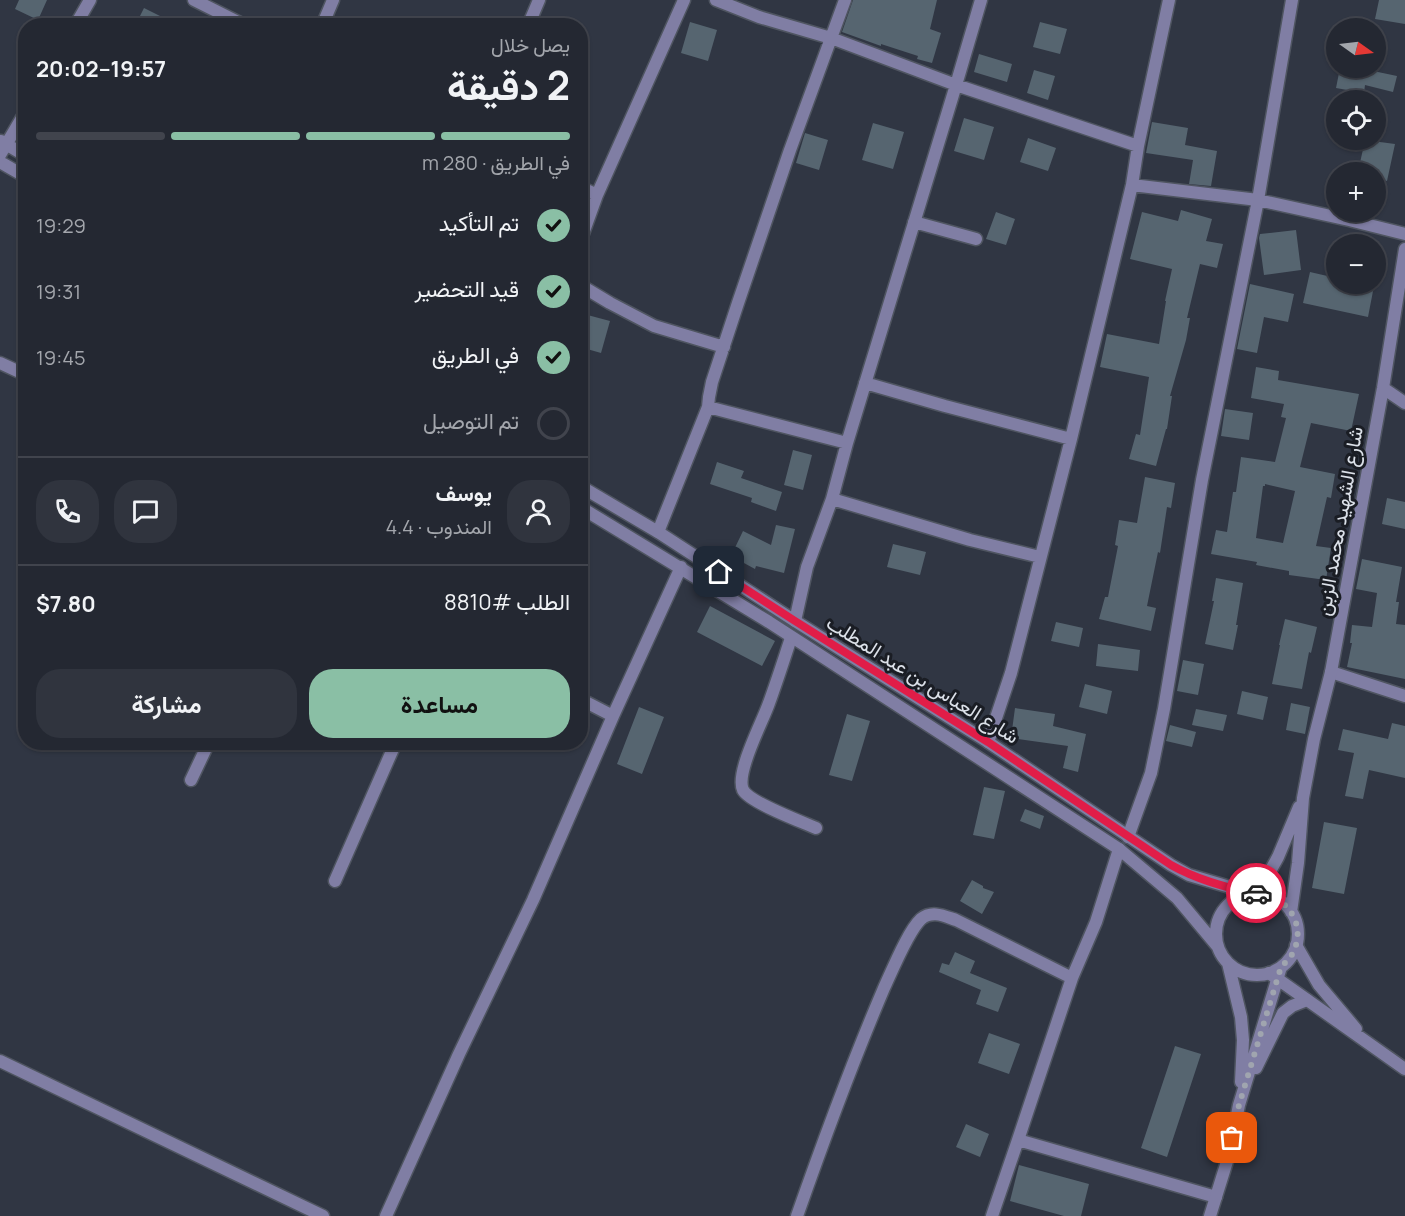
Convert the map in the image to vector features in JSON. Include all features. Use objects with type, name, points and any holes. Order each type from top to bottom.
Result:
[{"type":"street","points":[[80,18],[90,0]]},
{"type":"street","points":[[194,0],[230,18]]},
{"type":"street","points":[[325,18],[333,0]]},
{"type":"street","points":[[531,18],[539,0]]},
{"type":"street","points":[[588,220],[684,0]]},
{"type":"street","points":[[716,0],[831,38],[956,85],[1138,146]]},
{"type":"street","points":[[658,532],[708,407],[712,382],[790,150],[845,0]]},
{"type":"street","points":[[795,621],[807,567],[832,499],[846,443],[981,0]]},
{"type":"street","points":[[988,742],[1011,673],[1071,439],[1132,185],[1169,0]]},
{"type":"street","points":[[1128,837],[1151,773],[1162,720],[1202,480],[1258,200],[1292,0]]},
{"type":"street","points":[[18,123],[2,146],[18,153]]},
{"type":"street","points":[[0,162],[18,172]]},
{"type":"street","points":[[1132,185],[1258,200],[1405,234]]},
{"type":"street","points":[[588,191],[597,195]]},
{"type":"street","points":[[914,222],[976,240]]},
{"type":"street","name":"شارع الشهيد محمد الزبن","points":[[1291,912],[1298,863],[1303,798],[1314,739],[1331,672],[1383,388],[1405,249]]},
{"type":"street","points":[[588,290],[654,326],[724,347]]},
{"type":"street","points":[[0,363],[18,371]]},
{"type":"street","points":[[865,383],[1071,439]]},
{"type":"street","points":[[1383,388],[1405,403]]},
{"type":"street","points":[[708,407],[846,443]]},
{"type":"street","name":"شارع العباس بن عبد المطلب","points":[[588,491],[658,532],[988,742],[1171,865],[1189,875],[1254,893]]},
{"type":"street","points":[[832,499],[970,540],[1040,557]]},
{"type":"street","name":"شارع العباس بن عبد المطلب","points":[[588,512],[769,622],[1119,849],[1177,898],[1218,947]]},
{"type":"street","points":[[386,1216],[459,1054],[533,900],[612,716],[681,567]]},
{"type":"street","points":[[791,638],[769,704],[746,759],[742,789],[762,803],[816,828]]},
{"type":"street","points":[[1331,672],[1405,696]]},
{"type":"street","points":[[588,703],[612,716]]},
{"type":"street","points":[[191,780],[205,750]]},
{"type":"street","points":[[336,882],[393,750]]},
{"type":"street","name":"شارع الشهيد محمد الزبن","points":[[1254,893],[1278,856],[1303,798]]},
{"type":"street","points":[[992,1216],[1072,978],[1096,922],[1119,849]]},
{"type":"street","points":[[1210,1216],[1229,1155],[1239,1105],[1276,973],[1290,957],[1296,945],[1297,928],[1291,912],[1282,902],[1271,895],[1254,893],[1233,900],[1221,913],[1216,930],[1218,947],[1228,963],[1239,971],[1252,975],[1276,973],[1307,1000],[1405,1069]]},
{"type":"street","points":[[797,1216],[863,1038],[894,965],[914,927],[921,919],[934,914],[956,920],[1072,978]]},
{"type":"street","points":[[1296,945],[1319,985],[1369,1043]]},
{"type":"street","points":[[1228,963],[1241,1017],[1243,1040],[1239,1105]]},
{"type":"street","points":[[1239,1105],[1283,1013],[1292,1006],[1307,1000]]},
{"type":"street","points":[[0,1061],[323,1216]]},
{"type":"street","points":[[1018,1140],[1216,1197]]},
{"type":"building","points":[[19,0],[47,0],[39,18],[15,9]]},
{"type":"building","points":[[853,0],[937,0],[930,29],[941,33],[932,63],[917,59],[918,56],[842,32]]},
{"type":"building","points":[[1379,0],[1405,0],[1405,24],[1386,21],[1386,18],[1375,18]]},
{"type":"building","points":[[144,8],[164,18],[139,18]]},
{"type":"building","points":[[690,22],[717,30],[708,61],[681,53]]},
{"type":"building","points":[[1040,22],[1067,29],[1060,54],[1033,47]]},
{"type":"building","points":[[979,54],[1012,64],[1007,82],[974,72]]},
{"type":"building","points":[[1034,70],[1055,76],[1048,100],[1027,93]]},
{"type":"building","points":[[1386,74],[1397,76],[1393,92],[1365,85],[1364,90],[1336,88],[1338,78],[1386,78]]},
{"type":"building","points":[[964,118],[994,127],[984,160],[954,151]]},
{"type":"building","points":[[1152,122],[1188,128],[1185,145],[1217,151],[1211,186],[1189,184],[1193,160],[1146,153]]},
{"type":"building","points":[[873,123],[904,132],[893,169],[862,160]]},
{"type":"building","points":[[805,133],[828,140],[819,170],[796,163]]},
{"type":"building","points":[[1028,138],[1056,148],[1048,171],[1020,162]]},
{"type":"building","points":[[1386,143],[1395,144],[1387,181],[1386,162],[1360,162],[1363,150],[1386,150]]},
{"type":"building","points":[[1181,210],[1212,219],[1206,241],[1223,244],[1217,268],[1200,264],[1187,318],[1190,318],[1186,340],[1170,396],[1172,396],[1167,429],[1156,466],[1129,459],[1136,434],[1140,435],[1149,377],[1100,367],[1107,334],[1159,344],[1172,269],[1130,259],[1142,212],[1178,221]]},
{"type":"building","points":[[996,212],[1015,219],[1006,245],[986,239]]},
{"type":"building","points":[[1296,230],[1301,270],[1264,275],[1260,234]]},
{"type":"building","points":[[1310,272],[1326,276],[1326,294],[1372,294],[1368,317],[1303,303]]},
{"type":"building","points":[[1250,284],[1294,294],[1288,322],[1264,317],[1257,353],[1237,349]]},
{"type":"building","points":[[588,315],[610,321],[601,353],[588,349]]},
{"type":"building","points":[[1256,367],[1279,371],[1278,380],[1359,394],[1351,431],[1311,423],[1300,467],[1335,474],[1331,498],[1327,497],[1316,546],[1331,548],[1326,580],[1289,575],[1289,571],[1256,565],[1257,562],[1211,554],[1216,530],[1227,532],[1241,457],[1275,462],[1286,418],[1281,417],[1284,404],[1251,398]],"holes":[[[1265,484],[1295,491],[1283,543],[1256,538],[1263,486]]]},
{"type":"building","points":[[1225,409],[1253,413],[1249,440],[1221,436]]},
{"type":"building","points":[[793,450],[812,455],[803,490],[784,485]]},
{"type":"building","points":[[717,462],[744,471],[741,478],[782,492],[776,511],[751,502],[752,498],[710,484]]},
{"type":"building","points":[[1145,477],[1175,483],[1171,508],[1167,507],[1160,553],[1158,552],[1147,606],[1156,608],[1151,631],[1099,619],[1105,597],[1108,597],[1118,546],[1115,545],[1119,520],[1137,523]]},
{"type":"building","points":[[1387,498],[1405,502],[1405,529],[1382,524]]},
{"type":"building","points":[[776,525],[795,529],[784,573],[756,566],[755,569],[731,556],[743,531],[771,545]]},
{"type":"building","points":[[893,544],[926,552],[920,575],[887,567]]},
{"type":"building","points":[[1362,559],[1402,567],[1396,602],[1399,602],[1396,624],[1405,625],[1405,679],[1347,667],[1352,643],[1350,643],[1352,625],[1372,627],[1377,593],[1356,589]]},
{"type":"building","points":[[1216,578],[1243,583],[1233,650],[1205,644],[1214,601],[1212,601]]},
{"type":"building","points":[[710,606],[775,641],[762,666],[697,632]]},
{"type":"building","points":[[1285,619],[1317,627],[1311,653],[1309,652],[1302,689],[1272,684]]},
{"type":"building","points":[[1056,622],[1083,628],[1079,647],[1051,641]]},
{"type":"building","points":[[1098,644],[1140,650],[1138,671],[1096,666]]},
{"type":"building","points":[[1183,660],[1204,664],[1198,695],[1177,691]]},
{"type":"building","points":[[1085,684],[1112,691],[1107,714],[1079,707]]},
{"type":"building","points":[[1242,691],[1268,697],[1263,720],[1237,714]]},
{"type":"building","points":[[1291,703],[1310,707],[1305,734],[1286,730]]},
{"type":"building","points":[[639,707],[664,717],[642,774],[617,764]]},
{"type":"building","points":[[1015,708],[1055,714],[1053,726],[1086,734],[1078,772],[1063,768],[1068,746],[1011,738]]},
{"type":"building","points":[[1196,709],[1227,715],[1223,731],[1192,725]]},
{"type":"building","points":[[847,714],[870,721],[852,781],[829,775]]},
{"type":"building","points":[[1392,723],[1405,726],[1405,778],[1369,770],[1363,799],[1345,796],[1354,753],[1338,750],[1343,729],[1388,739]]},
{"type":"building","points":[[1170,725],[1196,732],[1192,747],[1166,741]]},
{"type":"building","points":[[984,787],[1005,791],[994,839],[973,835]]},
{"type":"building","points":[[1025,809],[1044,816],[1040,829],[1020,821]]},
{"type":"building","points":[[1324,822],[1357,828],[1344,894],[1312,888]]},
{"type":"building","points":[[972,880],[994,892],[982,914],[960,901]]},
{"type":"building","points":[[955,952],[975,961],[970,973],[1007,988],[998,1012],[976,1004],[981,990],[939,972],[942,963],[949,965]]},
{"type":"building","points":[[989,1033],[1020,1044],[1009,1074],[978,1063]]},
{"type":"building","points":[[1175,1046],[1201,1054],[1167,1157],[1141,1148]]},
{"type":"building","points":[[966,1124],[989,1134],[980,1157],[956,1147]]},
{"type":"building","points":[[1019,1165],[1089,1184],[1081,1216],[1064,1216],[1010,1201]]},
{"type":"way so far","points":[[1232,1138],[1239,1105],[1281,967],[1290,957],[1296,945],[1297,928],[1291,912],[1271,895],[1256,893]]},
{"type":"route","points":[[719,572],[988,742],[1171,865],[1189,875],[1256,893]]}]
